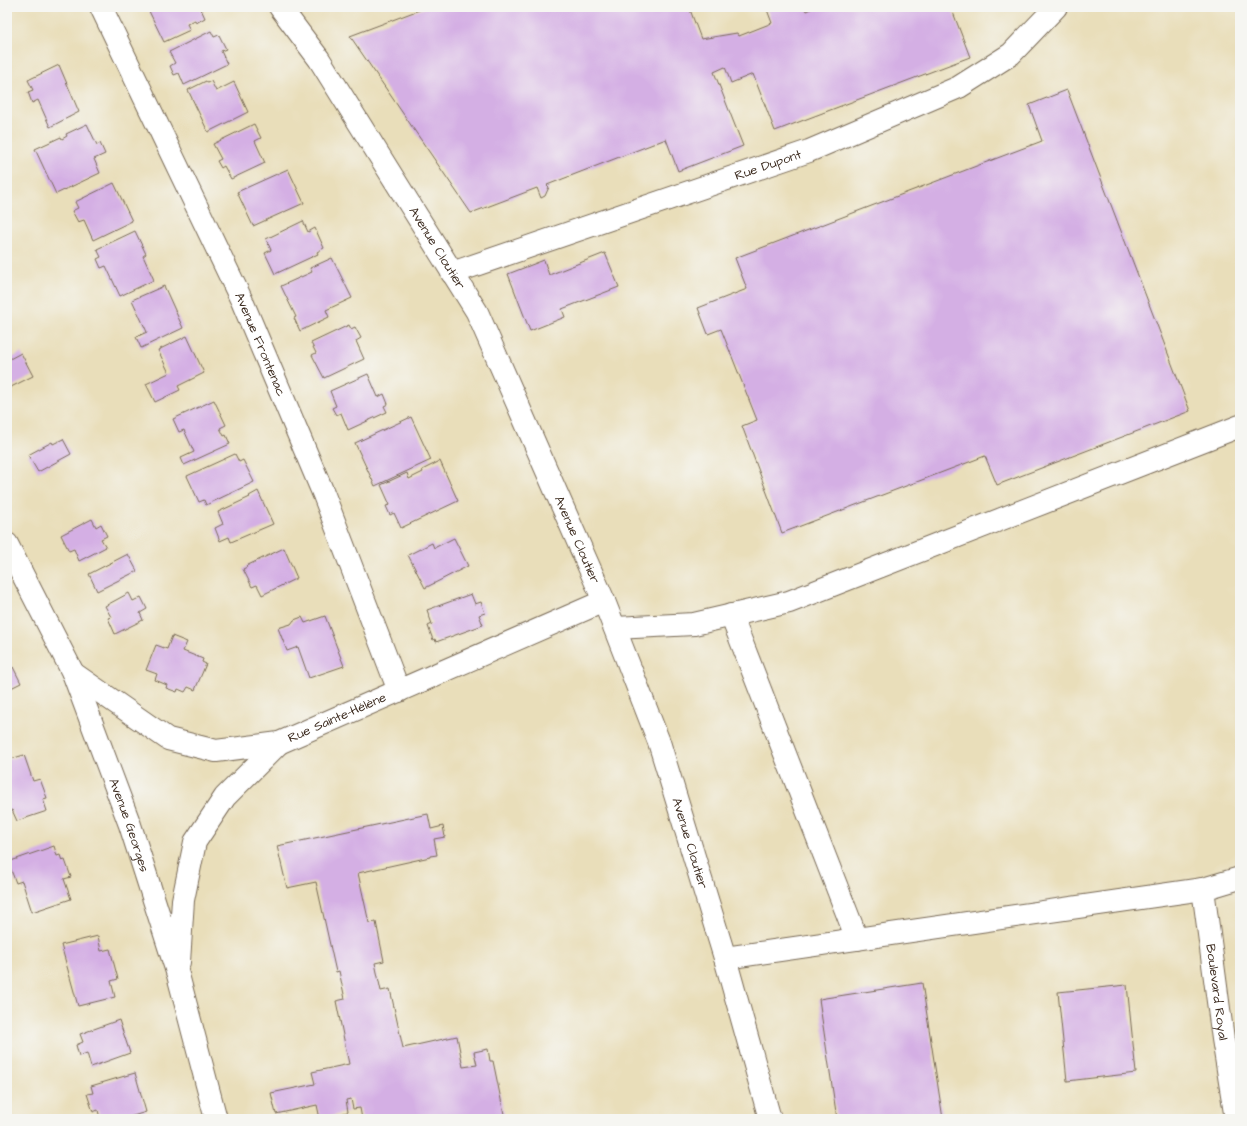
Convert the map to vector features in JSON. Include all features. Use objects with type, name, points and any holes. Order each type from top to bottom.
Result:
[{"type":"street","name":"Avenue Frontenac","points":[[101,7],[242,301],[324,495],[399,690]]},
{"type":"street","name":"Avenue Cloutier","points":[[280,7],[319,60],[477,312],[604,601],[659,742],[725,958],[770,1119]]},
{"type":"street","name":"Rue Dupont","points":[[452,273],[810,151],[959,87],[1012,54],[1056,7]]},
{"type":"street","points":[[615,628],[694,624],[789,602],[1240,426]]},
{"type":"street","name":"Avenue Georges","points":[[7,544],[73,673],[130,825],[178,975],[216,1119]]},
{"type":"street","name":"Rue Sainte-Hélène","points":[[73,673],[168,739],[216,751],[280,743],[604,601]]},
{"type":"street","points":[[731,615],[857,939]]},
{"type":"street","points":[[178,975],[183,900],[196,842],[225,798],[280,743]]},
{"type":"street","points":[[725,958],[1203,889],[1240,878]]},
{"type":"street","name":"Boulevard Royal","points":[[1203,889],[1231,1038],[1236,1119]]},
{"type":"building","points":[[147,7],[200,7],[205,18],[196,23],[195,20],[187,24],[190,30],[164,42]]},
{"type":"building","points":[[427,7],[689,7],[701,39],[737,33],[739,36],[772,23],[766,7],[804,7],[806,11],[815,7],[951,7],[970,57],[775,131],[753,74],[731,83],[725,67],[714,72],[743,146],[678,171],[666,139],[547,185],[549,187],[545,196],[541,198],[537,188],[471,213],[350,36]]},
{"type":"building","points":[[211,31],[214,37],[219,35],[226,49],[221,51],[227,64],[184,85],[179,73],[174,75],[170,66],[175,63],[169,52]]},
{"type":"building","points":[[59,65],[79,112],[50,127],[38,100],[32,103],[28,92],[33,90],[28,80]]},
{"type":"building","points":[[206,81],[207,83],[211,81],[216,91],[234,82],[248,112],[208,132],[188,90]]},
{"type":"building","points":[[1067,90],[1190,411],[997,485],[985,456],[782,533],[742,426],[757,420],[721,329],[708,334],[698,308],[747,289],[735,258],[1042,141],[1029,105]]},
{"type":"building","points":[[87,124],[97,145],[100,143],[105,154],[94,159],[100,173],[56,194],[35,149],[61,137],[62,139],[67,136],[66,134]]},
{"type":"building","points":[[254,124],[261,138],[255,141],[265,163],[231,179],[224,166],[221,168],[217,161],[221,159],[213,144]]},
{"type":"building","points":[[288,169],[304,203],[253,226],[237,192]]},
{"type":"building","points":[[114,183],[132,221],[93,240],[84,220],[78,222],[72,211],[78,208],[75,202]]},
{"type":"building","points":[[303,221],[308,232],[315,228],[324,248],[317,252],[318,254],[275,274],[265,253],[271,250],[266,239]]},
{"type":"building","points":[[135,231],[146,254],[143,256],[154,280],[120,296],[106,266],[101,268],[97,259],[101,257],[97,249]]},
{"type":"building","points":[[605,253],[619,287],[562,309],[565,317],[530,331],[508,274],[544,260],[549,275]]},
{"type":"building","points":[[332,258],[352,298],[326,310],[329,317],[300,331],[294,318],[296,317],[281,286],[312,272],[310,268]]},
{"type":"building","points":[[164,286],[183,328],[141,348],[136,337],[147,332],[132,300]]},
{"type":"building","points":[[349,325],[351,329],[355,327],[361,338],[356,341],[364,359],[324,378],[312,355],[316,353],[311,343]]},
{"type":"building","points":[[187,336],[204,373],[178,386],[180,390],[155,402],[146,384],[169,373],[158,350]]},
{"type":"building","points":[[21,353],[33,376],[7,389],[7,357],[8,360]]},
{"type":"building","points":[[368,374],[378,397],[384,394],[388,404],[384,406],[387,412],[348,430],[341,413],[336,415],[332,408],[336,406],[330,391]]},
{"type":"building","points":[[214,400],[226,425],[220,428],[224,436],[226,435],[230,444],[184,465],[181,458],[194,452],[184,430],[179,432],[173,419]]},
{"type":"building","points":[[411,417],[431,460],[375,486],[355,443]]},
{"type":"building","points":[[63,439],[71,454],[38,472],[28,455],[52,442],[53,444]]},
{"type":"building","points":[[235,454],[239,462],[243,460],[254,482],[206,505],[204,500],[199,502],[187,476]]},
{"type":"building","points":[[440,461],[458,501],[401,528],[394,513],[390,515],[386,506],[390,505],[381,485],[407,473],[409,479],[423,472],[422,470]]},
{"type":"building","points":[[258,491],[273,524],[231,542],[229,537],[220,541],[215,528],[223,524],[218,512],[250,497],[249,496]]},
{"type":"building","points":[[92,519],[96,527],[101,524],[107,536],[101,539],[106,547],[79,561],[74,549],[69,551],[61,535]]},
{"type":"building","points":[[454,538],[468,566],[425,588],[408,555],[432,543],[434,548]]},
{"type":"building","points":[[284,548],[297,578],[262,595],[257,585],[252,587],[243,569],[247,567],[246,566]]},
{"type":"building","points":[[128,554],[137,571],[97,591],[89,574]]},
{"type":"building","points":[[129,593],[133,601],[141,597],[147,609],[140,613],[143,620],[115,634],[108,618],[111,617],[105,606]]},
{"type":"building","points":[[471,594],[475,604],[481,602],[485,613],[479,615],[483,625],[436,642],[435,639],[433,640],[428,626],[432,624],[427,610]]},
{"type":"building","points":[[325,616],[344,666],[309,678],[298,647],[287,651],[278,628],[291,624],[294,620],[302,617],[305,623]]},
{"type":"building","points":[[172,636],[187,642],[183,651],[203,659],[202,662],[206,664],[195,690],[188,687],[185,692],[178,689],[177,692],[166,688],[167,685],[155,680],[157,674],[146,670],[156,645],[167,649]]},
{"type":"building","points":[[13,667],[21,683],[7,690],[7,670]]},
{"type":"building","points":[[24,755],[33,781],[40,779],[47,798],[43,799],[47,811],[17,821],[12,810],[7,812],[7,760]]},
{"type":"building","points":[[428,814],[431,829],[443,826],[445,837],[434,839],[437,855],[358,873],[369,923],[376,922],[384,961],[375,963],[381,991],[390,989],[403,1048],[457,1036],[463,1067],[477,1065],[474,1052],[488,1049],[490,1061],[493,1061],[505,1119],[362,1119],[360,1108],[353,1109],[351,1099],[346,1100],[348,1112],[320,1119],[317,1105],[276,1114],[271,1093],[315,1084],[312,1072],[349,1064],[336,1001],[345,999],[339,971],[336,972],[316,882],[287,888],[277,846]]},
{"type":"building","points":[[54,846],[57,856],[60,855],[62,861],[65,860],[71,877],[64,879],[71,899],[32,912],[22,881],[16,883],[8,862]]},
{"type":"building","points":[[98,936],[101,951],[110,949],[118,979],[111,981],[115,997],[78,1006],[61,945]]},
{"type":"building","points":[[922,983],[943,1119],[837,1119],[819,999]]},
{"type":"building","points":[[1127,985],[1136,1073],[1067,1081],[1058,992]]},
{"type":"building","points":[[119,1020],[130,1053],[91,1067],[87,1053],[79,1056],[76,1045],[83,1042],[80,1034]]},
{"type":"building","points":[[135,1073],[146,1112],[123,1119],[100,1119],[98,1110],[93,1112],[87,1094],[93,1093],[91,1086]]}]
